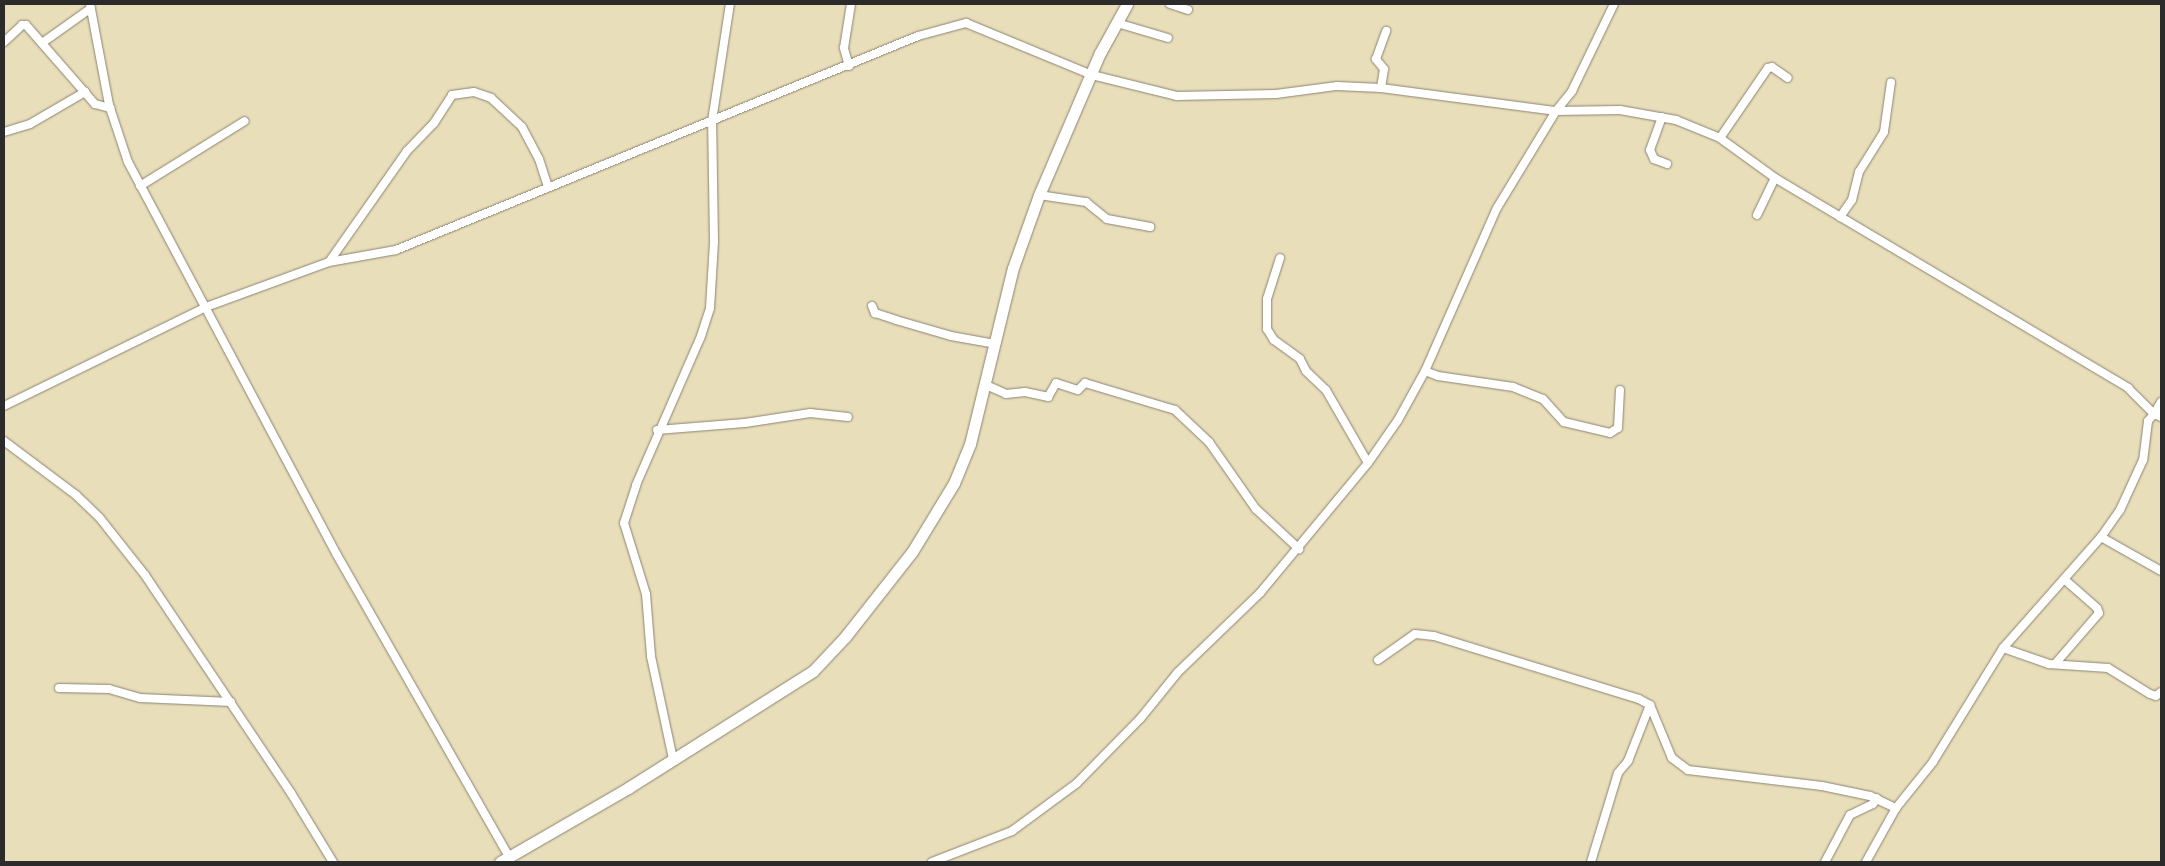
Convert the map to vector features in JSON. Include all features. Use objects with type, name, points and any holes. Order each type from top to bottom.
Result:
[{"type":"street","points":[[673,759],[654,675],[646,594],[624,523],[657,430],[701,336],[710,308],[714,242],[712,121],[730,4]]},
{"type":"street","points":[[849,66],[844,48],[851,4]]},
{"type":"street","points":[[42,43],[90,6],[110,108],[140,186],[337,555],[504,859],[628,788],[812,671],[845,636],[912,552],[954,484],[970,444],[986,385],[1013,268],[1039,195],[1100,53],[1127,4]]},
{"type":"street","points":[[1170,4],[1188,10]]},
{"type":"street","points":[[932,862],[1012,831],[1077,783],[1140,719],[1178,672],[1260,593],[1299,550],[1368,463],[1398,420],[1425,371],[1497,208],[1556,111],[1572,91],[1614,4]]},
{"type":"street","points":[[4,406],[206,307],[329,262],[396,250],[548,186],[849,66],[918,36],[966,22],[1092,75],[1159,92],[1204,98],[1276,94],[1314,88],[1382,88],[1556,111],[1620,110],[1662,117],[1694,126],[1720,138],[1775,178],[2128,388],[2158,415]]},
{"type":"street","points":[[1117,23],[1168,38]]},
{"type":"street","points":[[4,42],[24,24],[95,104],[110,108]]},
{"type":"street","points":[[1382,88],[1384,67],[1376,59],[1386,31]]},
{"type":"street","points":[[1720,138],[1768,68],[1772,67],[1788,78]]},
{"type":"street","points":[[1840,217],[1852,200],[1860,172],[1884,132],[1892,82]]},
{"type":"street","points":[[4,132],[30,124],[84,92]]},
{"type":"street","points":[[329,262],[407,150],[434,123],[452,95],[474,92],[491,98],[522,127],[539,159],[548,186]]},
{"type":"street","points":[[1662,117],[1650,150],[1654,159],[1667,164]]},
{"type":"street","points":[[140,186],[245,121]]},
{"type":"street","points":[[1758,216],[1775,178]]},
{"type":"street","points":[[1039,195],[1086,202],[1106,219],[1150,227]]},
{"type":"street","points":[[1280,258],[1267,299],[1266,329],[1274,340],[1300,359],[1306,371],[1326,390],[1368,463]]},
{"type":"street","points":[[872,306],[875,313],[896,320],[951,336],[996,344]]},
{"type":"street","points":[[1425,371],[1438,376],[1514,387],[1543,399],[1564,422],[1610,433],[1618,428],[1620,390]]},
{"type":"street","points":[[986,385],[1006,394],[1025,392],[1048,397],[1056,384],[1078,390],[1085,383],[1175,410],[1208,442],[1256,509],[1299,550]]},
{"type":"street","points":[[1866,862],[1896,808],[1933,762],[2003,648],[2101,537],[2133,486],[2143,460],[2148,421],[2158,415],[2161,402]]},
{"type":"street","points":[[657,430],[745,423],[810,413],[848,417]]},
{"type":"street","points":[[4,441],[76,496],[99,517],[168,607],[314,827],[333,862]]},
{"type":"street","points":[[2101,537],[2161,571]]},
{"type":"street","points":[[2055,664],[2099,613],[2097,608],[2064,579]]},
{"type":"street","points":[[1378,660],[1415,634],[1423,633],[1508,661],[1611,689],[1650,705],[1672,758],[1688,770],[1822,786],[1877,798],[1896,808]]},
{"type":"street","points":[[2003,648],[2055,664],[2108,668],[2150,694],[2156,696],[2161,692]]},
{"type":"street","points":[[59,688],[109,689],[140,698],[231,702]]},
{"type":"street","points":[[1591,862],[1618,773],[1628,761],[1650,705]]},
{"type":"street","points":[[1825,862],[1850,815],[1873,804],[1877,798]]}]
